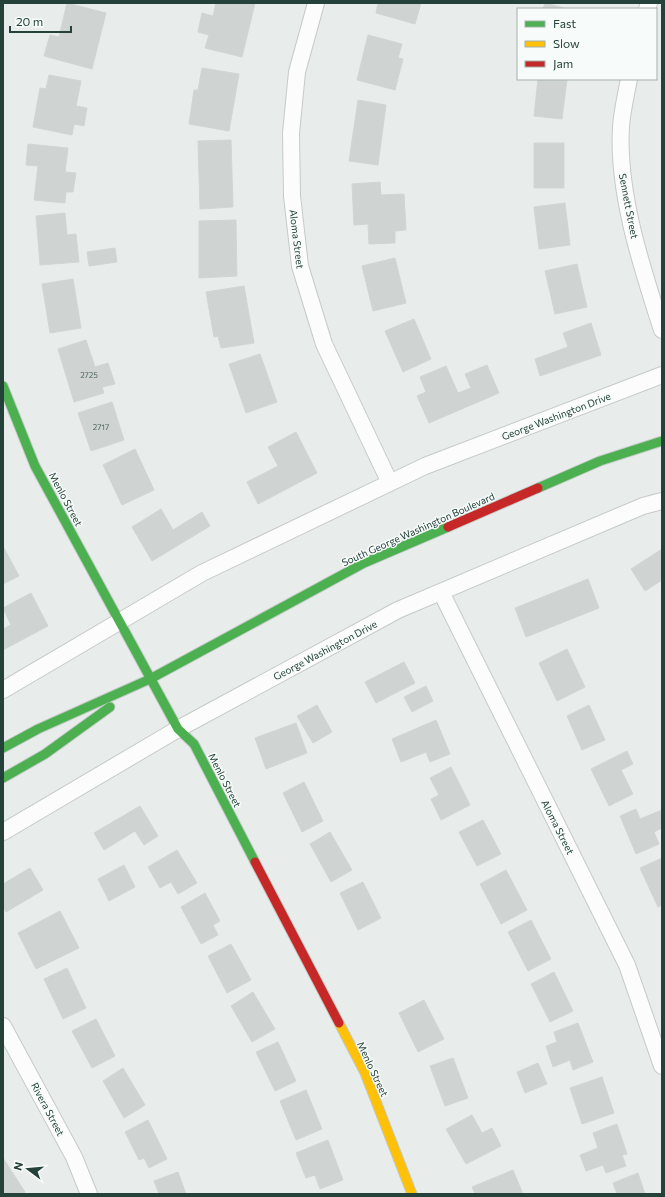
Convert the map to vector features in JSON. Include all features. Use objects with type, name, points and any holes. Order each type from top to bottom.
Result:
[{"type":"street","name":"Aloma Street","points":[[316,3],[297,72],[291,133],[292,196],[300,266],[324,344],[390,483]]},
{"type":"street","name":"Sennett Street","points":[[629,80],[621,127],[622,167],[628,208],[639,255],[662,330]]},
{"type":"street","name":"George Washington Drive","points":[[3,690],[202,573],[425,466],[662,375]]},
{"type":"street","name":"Menlo Street","points":[[3,386],[35,466],[178,729],[194,744],[365,1073],[412,1194]]},
{"type":"street","name":"South George Washington Boulevard","points":[[3,748],[38,729],[150,679],[364,563],[600,461],[662,441]]},
{"type":"street","name":"George Washington Drive","points":[[3,832],[178,729],[398,610],[643,506],[662,500]]},
{"type":"street","name":"Aloma Street","points":[[441,592],[627,965],[662,1066]]},
{"type":"street","name":"South George Washington Boulevard","points":[[3,778],[45,754],[150,679]]},
{"type":"street","name":"Rivera Street","points":[[3,1026],[74,1156],[89,1194]]},
{"type":"building","points":[[67,3],[106,13],[92,69],[44,56],[50,35],[59,37]]},
{"type":"building","points":[[216,3],[255,3],[242,57],[205,48],[209,35],[198,32],[202,13],[213,16]]},
{"type":"building","points":[[378,3],[421,3],[415,24],[376,13]]},
{"type":"building","points":[[545,3],[564,8],[543,8]]},
{"type":"building","points":[[368,35],[402,44],[398,58],[403,59],[395,90],[357,80]]},
{"type":"building","points":[[202,68],[239,74],[229,131],[189,124],[194,90],[198,90]]},
{"type":"building","points":[[49,75],[81,81],[76,106],[87,108],[84,126],[74,124],[72,135],[33,127],[40,88],[46,89]]},
{"type":"building","points":[[538,80],[567,80],[562,119],[534,116]]},
{"type":"building","points":[[358,100],[386,105],[378,165],[349,161]]},
{"type":"building","points":[[231,140],[233,207],[200,209],[198,141]]},
{"type":"building","points":[[534,143],[564,143],[564,188],[534,188]]},
{"type":"building","points":[[28,144],[68,148],[65,172],[76,173],[73,192],[66,192],[65,203],[34,200],[38,166],[26,165]]},
{"type":"building","points":[[380,182],[381,195],[404,194],[406,230],[395,231],[395,243],[369,244],[368,224],[354,225],[352,184]]},
{"type":"building","points":[[565,203],[570,245],[539,249],[534,207]]},
{"type":"building","points":[[65,213],[67,235],[76,234],[79,262],[40,265],[36,216]]},
{"type":"building","points":[[236,220],[237,276],[199,278],[199,221]]},
{"type":"building","points":[[115,248],[117,262],[89,266],[87,252]]},
{"type":"building","points":[[395,258],[406,303],[373,311],[362,266]]},
{"type":"building","points":[[577,264],[587,307],[555,314],[545,271]]},
{"type":"building","points":[[73,279],[81,328],[50,333],[42,284]]},
{"type":"building","points":[[244,286],[254,343],[221,348],[218,336],[214,337],[206,292]]},
{"type":"building","points":[[414,319],[431,359],[403,372],[385,331]]},
{"type":"building","points":[[591,323],[601,355],[540,376],[535,359],[568,347],[563,333]]},
{"type":"building","points":[[86,340],[95,367],[108,363],[115,384],[102,387],[104,393],[74,402],[58,349]]},
{"type":"building","points":[[260,354],[277,402],[246,413],[229,364]]},
{"type":"building","points":[[487,365],[499,393],[429,423],[417,396],[426,392],[420,377],[446,366],[458,393],[471,388],[465,374]]},
{"type":"building","points":[[112,402],[124,440],[91,451],[78,413]]},
{"type":"building","points":[[296,432],[317,473],[258,504],[247,482],[278,466],[268,447]]},
{"type":"building","points":[[135,449],[154,490],[122,505],[103,465]]},
{"type":"building","points":[[161,509],[173,530],[202,512],[210,526],[152,561],[132,527]]},
{"type":"building","points":[[3,546],[19,576],[3,584]]},
{"type":"building","points":[[662,549],[662,580],[645,591],[631,569]]},
{"type":"building","points":[[588,579],[599,608],[526,637],[515,608]]},
{"type":"building","points":[[31,593],[48,626],[3,650],[3,629],[11,625],[3,608]]},
{"type":"building","points":[[567,649],[585,687],[557,701],[539,663]]},
{"type":"building","points":[[404,662],[415,683],[376,703],[365,682]]},
{"type":"building","points":[[426,686],[433,701],[412,712],[404,697]]},
{"type":"building","points":[[317,705],[332,732],[313,743],[297,716]]},
{"type":"building","points":[[589,705],[605,740],[582,750],[567,716]]},
{"type":"building","points":[[436,720],[450,754],[430,762],[426,752],[401,762],[392,739]]},
{"type":"building","points":[[296,723],[307,753],[266,769],[255,738]]},
{"type":"building","points":[[627,751],[633,764],[621,770],[633,794],[609,806],[591,769]]},
{"type":"building","points":[[451,767],[470,805],[441,820],[431,799],[439,795],[430,778]]},
{"type":"building","points":[[304,782],[323,821],[302,832],[283,793]]},
{"type":"building","points":[[140,806],[158,836],[144,845],[135,831],[104,850],[94,833]]},
{"type":"building","points":[[636,809],[640,819],[662,810],[662,828],[654,832],[659,844],[636,854],[620,816]]},
{"type":"building","points":[[483,820],[501,854],[477,866],[459,832]]},
{"type":"building","points":[[330,832],[352,870],[331,882],[310,844]]},
{"type":"building","points":[[177,850],[197,883],[178,894],[171,882],[160,888],[148,867]]},
{"type":"building","points":[[662,858],[662,905],[658,907],[640,868]]},
{"type":"building","points":[[124,865],[135,887],[109,901],[98,879]]},
{"type":"building","points":[[30,868],[43,890],[6,912],[3,907],[3,884]]},
{"type":"building","points":[[506,870],[527,910],[501,924],[480,884]]},
{"type":"building","points":[[363,882],[381,918],[358,930],[340,893]]},
{"type":"building","points":[[205,893],[220,921],[213,925],[218,935],[201,944],[181,907]]},
{"type":"building","points":[[60,911],[79,948],[36,969],[18,933]]},
{"type":"building","points":[[531,920],[551,959],[528,971],[508,932]]},
{"type":"building","points":[[231,944],[251,980],[227,993],[208,956]]},
{"type":"building","points":[[67,968],[86,1008],[63,1019],[44,979]]},
{"type":"building","points":[[554,972],[573,1011],[550,1022],[531,984]]},
{"type":"building","points":[[253,992],[275,1029],[252,1042],[231,1006]]},
{"type":"building","points":[[424,1000],[444,1039],[418,1052],[399,1013]]},
{"type":"building","points":[[96,1019],[115,1056],[92,1068],[72,1031]]},
{"type":"building","points":[[578,1023],[593,1062],[573,1070],[570,1060],[553,1067],[546,1046],[557,1042],[554,1032]]},
{"type":"building","points":[[278,1042],[296,1081],[275,1091],[256,1052]]},
{"type":"building","points":[[453,1058],[468,1098],[445,1106],[430,1066]]},
{"type":"building","points":[[538,1063],[547,1084],[525,1093],[517,1072]]},
{"type":"building","points":[[123,1068],[145,1105],[124,1118],[103,1081]]},
{"type":"building","points":[[602,1077],[614,1113],[582,1124],[570,1088]]},
{"type":"building","points":[[306,1090],[322,1129],[296,1140],[280,1101]]},
{"type":"building","points":[[472,1115],[482,1133],[492,1128],[501,1146],[466,1164],[446,1129]]},
{"type":"building","points":[[148,1120],[167,1159],[149,1168],[144,1158],[139,1160],[125,1132]]},
{"type":"building","points":[[617,1124],[627,1154],[622,1155],[626,1166],[606,1173],[603,1165],[586,1171],[580,1155],[598,1148],[593,1133]]},
{"type":"building","points":[[328,1140],[343,1180],[320,1189],[315,1175],[306,1178],[296,1153]]},
{"type":"building","points":[[3,1158],[25,1192],[22,1194],[3,1194]]},
{"type":"building","points":[[513,1170],[523,1194],[475,1194],[472,1187]]},
{"type":"building","points":[[178,1172],[186,1194],[159,1194],[154,1181]]},
{"type":"building","points":[[638,1173],[645,1194],[617,1194],[613,1183]]},
{"type":"traffic: fast","points":[[3,386],[35,466],[178,729],[194,744],[255,862]]},
{"type":"traffic: fast","points":[[538,488],[600,461],[662,441]]},
{"type":"traffic: fast","points":[[3,748],[38,729],[150,679],[364,563],[448,527]]},
{"type":"traffic: fast","points":[[3,778],[45,754],[110,707]]},
{"type":"traffic: slow","points":[[339,1023],[365,1073],[412,1194]]},
{"type":"traffic: jam","points":[[448,527],[538,488]]},
{"type":"traffic: jam","points":[[255,862],[339,1023]]}]
